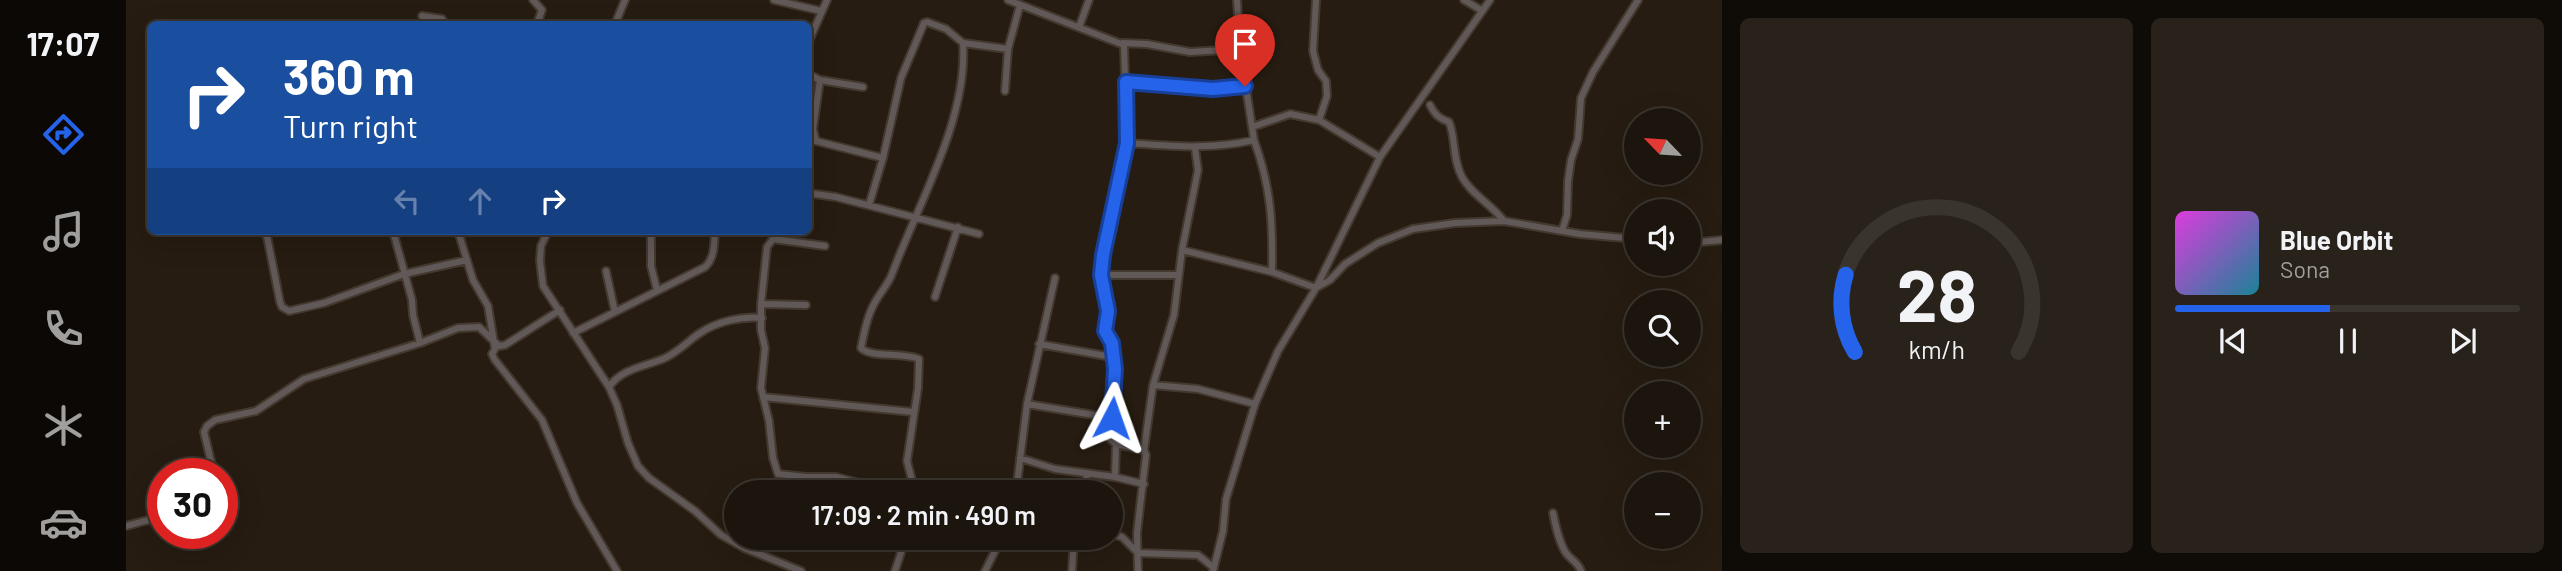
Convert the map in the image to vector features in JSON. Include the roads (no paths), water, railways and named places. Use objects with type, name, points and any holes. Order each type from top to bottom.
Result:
[{"type":"street","points":[[533,0],[542,10],[538,21]]},
{"type":"street","points":[[616,21],[625,0]]},
{"type":"street","points":[[774,0],[821,10]]},
{"type":"street","points":[[812,33],[828,0]]},
{"type":"street","points":[[1008,0],[1122,43],[1147,44],[1190,52],[1241,49]]},
{"type":"street","points":[[1079,27],[1088,0]]},
{"type":"street","points":[[1237,0],[1245,86],[1254,140],[1264,168],[1273,220],[1272,272]]},
{"type":"street","points":[[1316,0],[1313,51],[1318,70],[1326,81],[1327,96],[1319,120]]},
{"type":"street","points":[[1464,0],[1481,10]]},
{"type":"street","points":[[1123,538],[1138,553],[1198,555],[1214,569],[1223,531],[1224,506],[1255,404],[1278,351],[1316,288],[1380,157],[1490,0]]},
{"type":"street","points":[[1562,231],[1567,215],[1571,160],[1578,139],[1581,98],[1593,72],[1638,0]]},
{"type":"street","points":[[1005,91],[1008,49],[1020,5]]},
{"type":"street","points":[[422,16],[438,17],[443,21]]},
{"type":"street","points":[[869,205],[901,78],[924,23],[946,29],[963,43],[1008,49]]},
{"type":"street","points":[[912,480],[907,461],[918,388],[919,359],[904,355],[868,353],[861,348],[870,311],[892,275],[894,264],[916,219],[960,95],[963,43]]},
{"type":"street","points":[[1122,43],[1125,51],[1127,143],[1101,275],[1108,311],[1105,331],[1112,343],[1115,369],[1109,438],[1115,444],[1144,450]]},
{"type":"street","points":[[812,76],[820,80],[863,87]]},
{"type":"street","points":[[820,80],[813,129],[816,141],[883,158]]},
{"type":"street","points":[[1126,82],[1201,89],[1245,86]]},
{"type":"street","points":[[1430,105],[1434,113],[1450,122],[1452,144],[1462,176],[1474,193],[1492,206],[1504,221]]},
{"type":"street","points":[[1252,127],[1290,114],[1319,120],[1380,157]]},
{"type":"street","points":[[1127,143],[1195,148],[1230,146],[1254,140]]},
{"type":"street","points":[[1138,571],[1137,533],[1144,484],[1144,450],[1153,385],[1174,314],[1182,250],[1198,170],[1195,148]]},
{"type":"street","points":[[812,194],[836,197],[979,234]]},
{"type":"street","points":[[1182,250],[1272,272],[1316,288],[1330,280],[1345,264],[1378,243],[1400,233],[1455,223],[1504,221],[1624,238]]},
{"type":"street","points":[[935,297],[958,227]]},
{"type":"street","points":[[267,235],[280,302],[285,310],[289,311],[324,303],[404,274],[467,260]]},
{"type":"street","points":[[394,235],[412,300],[412,315],[420,343]]},
{"type":"street","points":[[459,235],[473,280],[488,306],[492,339]]},
{"type":"street","points":[[546,235],[541,246],[544,286],[608,387],[617,405],[638,467],[730,541],[801,571]]},
{"type":"street","points":[[651,235],[651,266],[657,290]]},
{"type":"street","points":[[573,333],[710,262],[714,235]]},
{"type":"street","points":[[825,246],[773,239],[769,242],[761,304],[761,330],[765,348],[761,387],[778,474],[806,478],[836,477],[846,480]]},
{"type":"street","points":[[1701,242],[1722,240]]},
{"type":"street","points":[[606,271],[615,312]]},
{"type":"street","points":[[1101,275],[1179,275]]},
{"type":"street","points":[[1017,480],[1027,404],[1055,278]]},
{"type":"street","points":[[761,304],[806,305]]},
{"type":"street","points":[[560,310],[497,348],[492,354],[541,419],[578,503],[617,571]]},
{"type":"street","points":[[608,387],[617,376],[666,358],[702,332],[717,325],[746,318],[762,318]]},
{"type":"street","points":[[210,458],[204,432],[215,419],[256,411],[304,379],[420,343],[458,328],[479,327],[497,348]]},
{"type":"street","points":[[1039,344],[1112,356]]},
{"type":"street","points":[[1153,385],[1198,389],[1255,404]]},
{"type":"street","points":[[763,397],[913,412]]},
{"type":"street","points":[[1027,404],[1112,418]]},
{"type":"street","points":[[1115,444],[1115,477]]},
{"type":"street","points":[[1020,458],[1055,469],[1144,484]]},
{"type":"street","points":[[1086,480],[1087,474]]},
{"type":"street","points":[[1553,513],[1566,553],[1578,564],[1581,571]]},
{"type":"street","points":[[126,526],[147,520]]},
{"type":"street","points":[[895,571],[902,550]]},
{"type":"street","points":[[985,571],[996,550]]},
{"type":"street","points":[[1072,571],[1073,550]]}]
